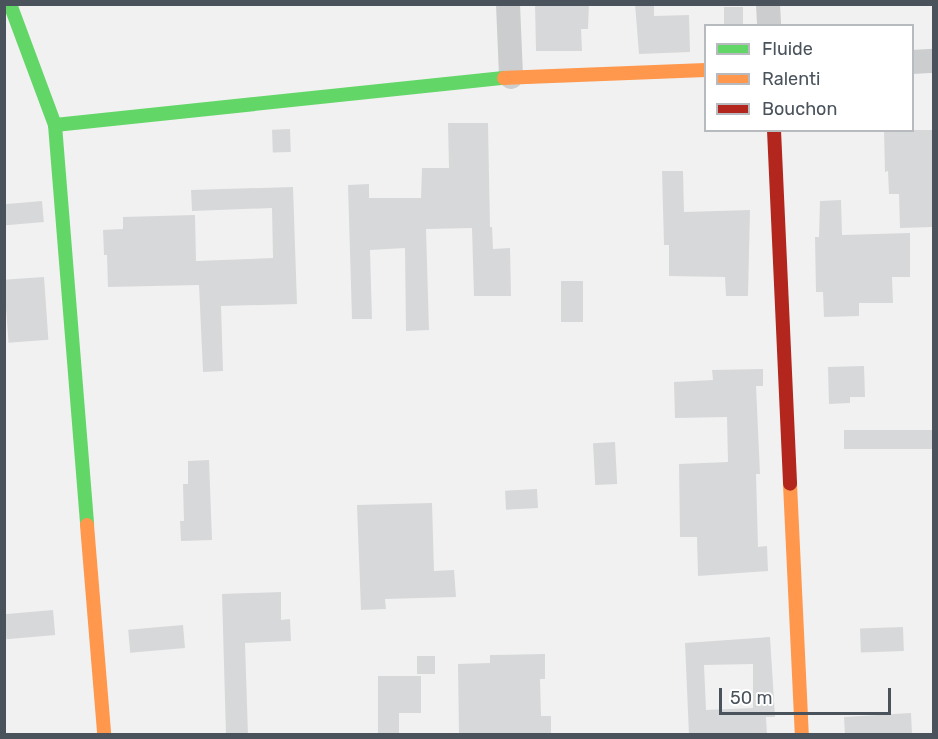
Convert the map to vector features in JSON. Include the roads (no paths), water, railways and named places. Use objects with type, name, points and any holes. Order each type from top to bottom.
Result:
[{"type":"street","points":[[9,4],[55,125],[104,735]]},
{"type":"street","points":[[508,4],[511,76]]},
{"type":"street","points":[[768,4],[769,24]]},
{"type":"street","points":[[914,62],[933,61]]},
{"type":"street","points":[[55,125],[511,76],[704,70]]},
{"type":"street","points":[[774,132],[802,735]]}]
